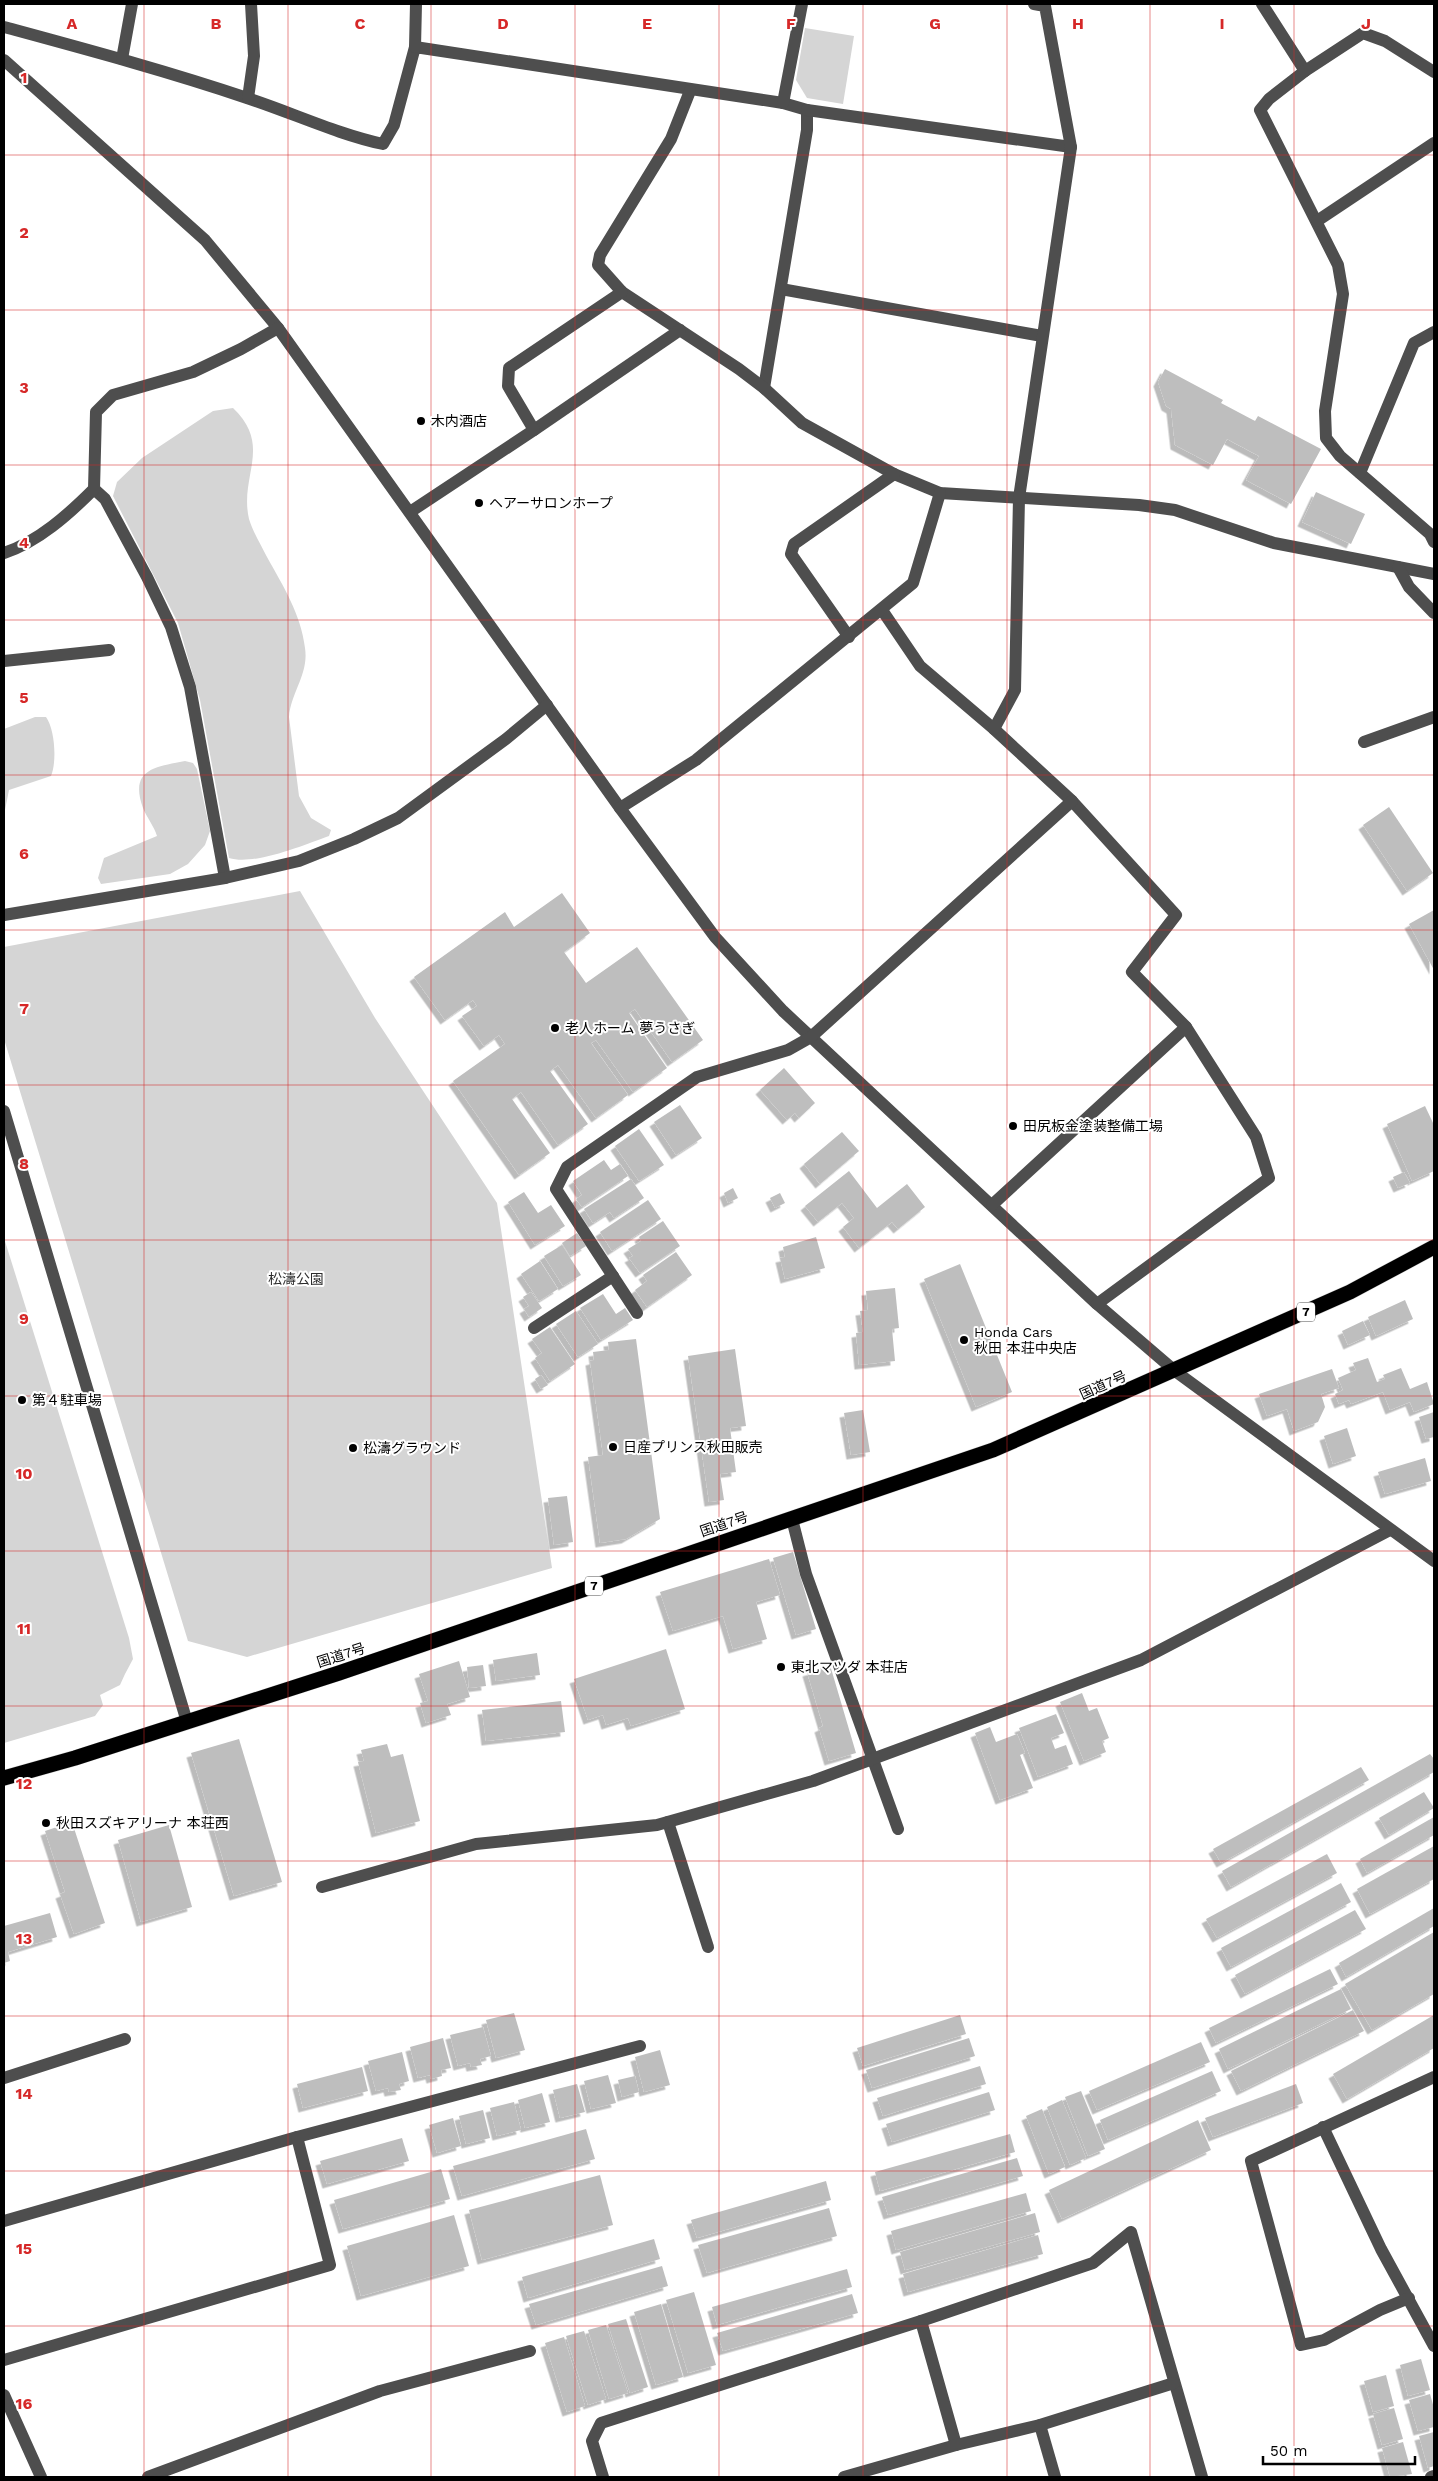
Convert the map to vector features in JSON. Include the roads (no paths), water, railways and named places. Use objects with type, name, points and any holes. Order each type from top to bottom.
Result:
[{"type":"highway","name":"国道7号","points":[[4,1778],[76,1758],[339,1673],[993,1450],[1350,1292],[1434,1247]]},
{"type":"street","points":[[122,59],[132,4]]},
{"type":"street","points":[[248,98],[254,56],[251,4]]},
{"type":"street","points":[[4,27],[122,59],[248,98],[353,138],[383,144],[394,124],[415,47],[416,4]]},
{"type":"street","points":[[783,103],[802,4]]},
{"type":"street","points":[[994,729],[1015,690],[1019,498],[1071,147],[1045,6],[1034,4]]},
{"type":"street","points":[[1262,4],[1305,70]]},
{"type":"street","points":[[1434,72],[1385,41],[1363,33],[1305,70],[1269,99],[1260,110],[1338,265],[1344,294],[1325,411],[1326,438],[1340,456],[1430,534],[1434,542]]},
{"type":"street","points":[[415,47],[690,91],[783,103],[807,110],[1071,147]]},
{"type":"street","points":[[4,60],[205,240],[278,328],[620,808],[715,936],[783,1011],[1097,1304],[1175,1371],[1434,1561]]},
{"type":"street","points":[[690,91],[671,139],[600,256],[598,265],[622,292],[764,388],[802,423],[894,474],[940,493],[1139,504],[1175,510],[1274,543],[1434,574]]},
{"type":"street","points":[[764,388],[807,130],[807,110]]},
{"type":"street","points":[[1317,221],[1434,143]]},
{"type":"street","points":[[780,289],[1042,336]]},
{"type":"street","points":[[534,430],[508,386],[509,368],[622,292]]},
{"type":"street","points":[[4,553],[19,548],[72,511],[94,489],[96,412],[113,395],[193,372],[241,349],[278,328]]},
{"type":"street","points":[[410,512],[680,330]]},
{"type":"street","points":[[1360,473],[1414,344],[1434,332]]},
{"type":"street","points":[[848,637],[791,554],[794,544],[894,474]]},
{"type":"street","points":[[94,489],[105,499],[148,577],[171,627],[190,687],[224,878]]},
{"type":"street","points":[[620,808],[696,760],[913,583],[940,493]]},
{"type":"street","points":[[1398,567],[1409,587],[1434,613]]},
{"type":"street","points":[[882,610],[920,666],[994,729],[1072,801],[1176,915],[1132,972],[1186,1027],[1256,1137],[1269,1178],[1097,1304]]},
{"type":"street","points":[[4,661],[109,650]]},
{"type":"street","points":[[4,915],[224,878],[299,861],[354,839],[398,818],[491,750],[547,705]]},
{"type":"street","points":[[1364,742],[1434,717]]},
{"type":"street","points":[[637,1314],[556,1189],[567,1167],[697,1077],[788,1050],[811,1037],[1072,801]]},
{"type":"street","points":[[992,1205],[1186,1027]]},
{"type":"street","points":[[4,1111],[187,1722]]},
{"type":"street","points":[[534,1328],[612,1276]]},
{"type":"street","points":[[792,1519],[806,1574],[871,1759],[898,1829]]},
{"type":"street","points":[[322,1887],[476,1844],[657,1825],[813,1781],[1141,1660],[1390,1530]]},
{"type":"street","points":[[668,1822],[708,1947]]},
{"type":"street","points":[[4,2078],[125,2039]]},
{"type":"street","points":[[4,2221],[297,2137],[640,2046]]},
{"type":"street","points":[[1409,2298],[1380,2310],[1324,2340],[1301,2345],[1271,2243],[1251,2162],[1434,2077]]},
{"type":"street","points":[[1323,2127],[1381,2249],[1434,2346]]},
{"type":"street","points":[[4,2360],[330,2265],[297,2137]]},
{"type":"street","points":[[603,2477],[592,2441],[601,2423],[921,2321],[1093,2262],[1131,2232],[1202,2477]]},
{"type":"street","points":[[921,2321],[956,2445]]},
{"type":"street","points":[[148,2477],[380,2392],[530,2351]]},
{"type":"street","points":[[844,2477],[956,2445],[1040,2425],[1174,2383]]},
{"type":"street","points":[[4,2395],[42,2477]]},
{"type":"street","points":[[1040,2425],[1056,2477]]},
{"type":"place","name":"木内酒店","points":[[421,421]]},
{"type":"place","name":"ヘアーサロンホープ","points":[[479,503]]},
{"type":"place","name":"老人ホーム 夢うさぎ","points":[[555,1028]]},
{"type":"place","name":"田尻板金塗装整備工場","points":[[1013,1126]]},
{"type":"place","name":"Honda Cars 秋田 本荘中央店","points":[[964,1340]]},
{"type":"place","name":"第４駐車場","points":[[22,1400]]},
{"type":"place","name":"日産プリンス秋田販売","points":[[613,1447]]},
{"type":"place","name":"松濤グラウンド","points":[[353,1448]]},
{"type":"place","name":"東北マツダ 本荘店","points":[[781,1667]]},
{"type":"place","name":"秋田スズキアリーナ 本荘西","points":[[46,1823]]},
{"type":"park label","name":"松濤公園","points":[[296,1279]]}]
